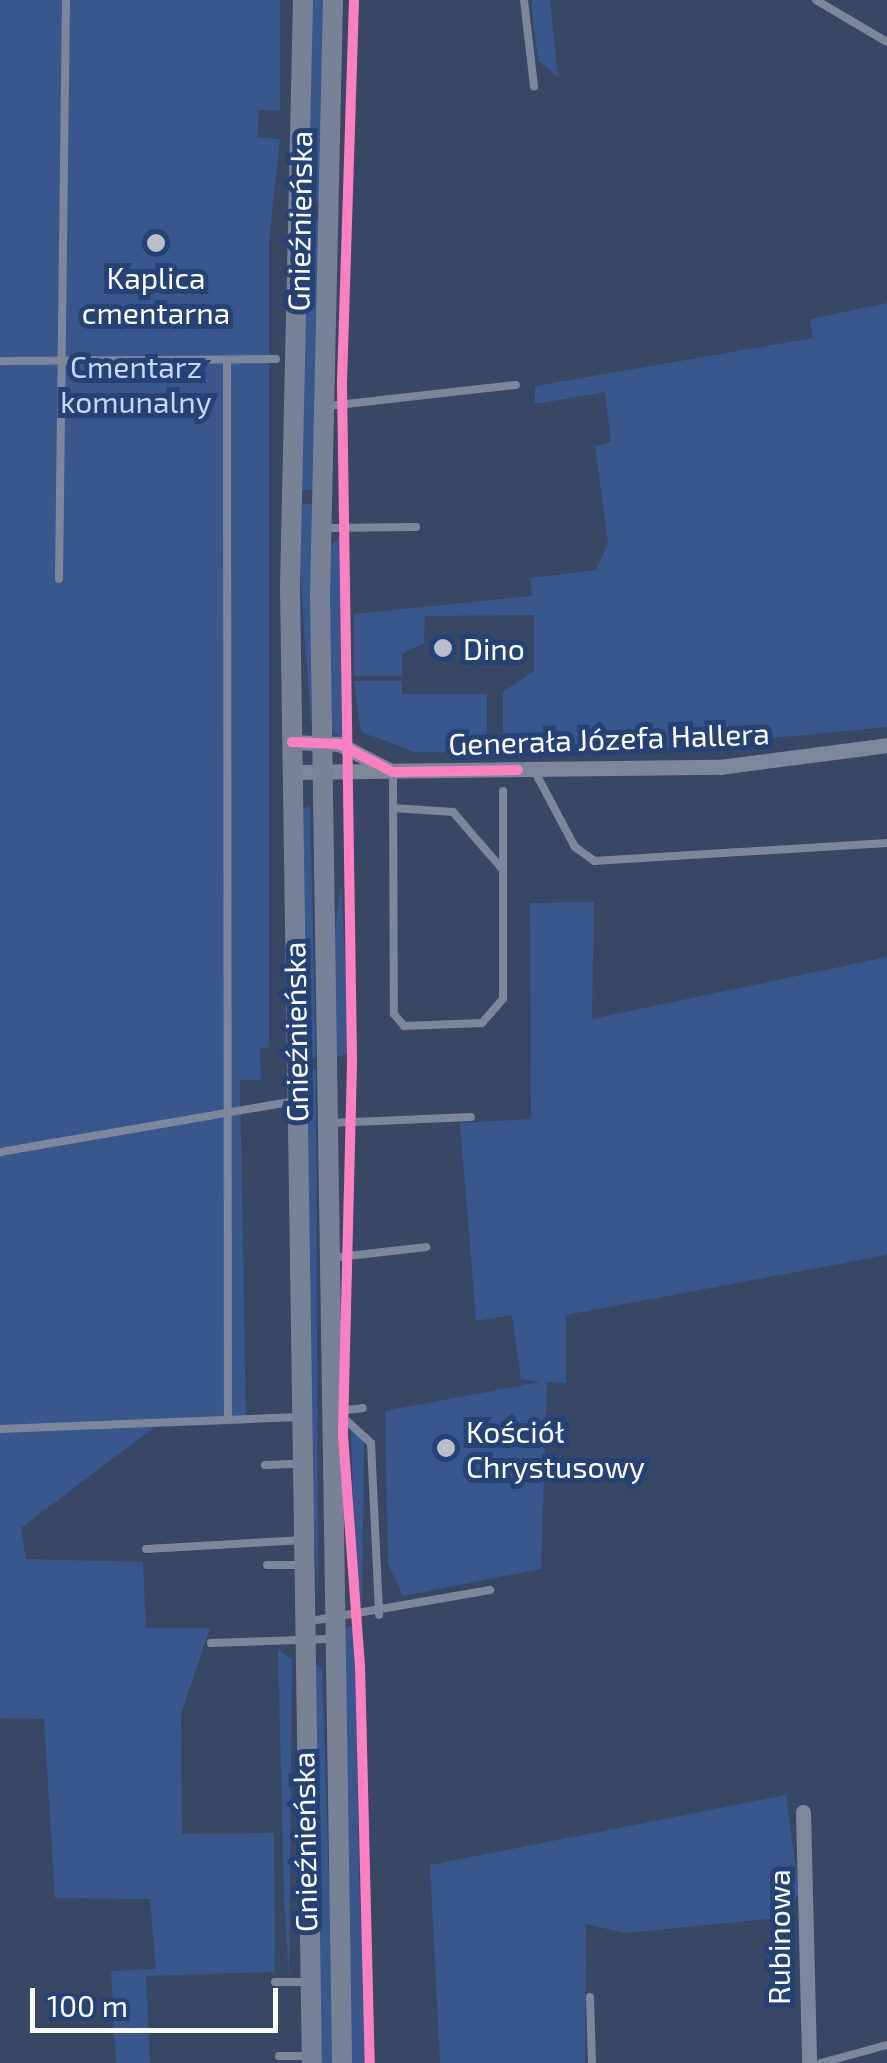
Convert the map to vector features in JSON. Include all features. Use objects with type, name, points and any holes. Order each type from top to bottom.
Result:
[{"type":"main road","name":"Gnieźnieńska","points":[[303,0],[292,772],[301,1630],[312,2060]]},
{"type":"main road","name":"Gnieźnieńska","points":[[332,0],[320,528],[327,1258],[333,1411],[330,1630],[342,2063]]},
{"type":"street","name":"Generała Józefa Hallera","points":[[292,742],[322,742],[392,772]]},
{"type":"street","name":"Generała Józefa Hallera","points":[[292,772],[720,767],[887,745]]},
{"type":"street","name":"Rubinowa","points":[[803,1812],[809,2063]]},
{"type":"lane","points":[[59,579],[66,0]]},
{"type":"lane","points":[[524,0],[534,86]]},
{"type":"lane","points":[[816,0],[887,42]]},
{"type":"lane","points":[[0,361],[276,359]]},
{"type":"lane","points":[[227,360],[223,1110],[228,1419]]},
{"type":"lane","points":[[324,406],[516,385]]},
{"type":"lane","points":[[320,528],[416,528]]},
{"type":"lane","points":[[534,770],[575,847],[594,861],[887,843]]},
{"type":"lane","points":[[392,772],[394,1014],[404,1026],[468,1026],[495,1013],[503,791]]},
{"type":"lane","points":[[393,808],[453,812],[503,870]]},
{"type":"lane","points":[[0,1152],[223,1110],[296,1101]]},
{"type":"lane","points":[[326,1123],[472,1116]]},
{"type":"lane","points":[[327,1258],[426,1248]]},
{"type":"lane","points":[[333,1411],[363,1408]]},
{"type":"lane","points":[[333,1411],[371,1444],[380,1615]]},
{"type":"lane","points":[[0,1429],[300,1418]]},
{"type":"lane","points":[[265,1465],[300,1464]]},
{"type":"lane","points":[[146,1550],[300,1540]]},
{"type":"lane","points":[[267,1565],[300,1565]]},
{"type":"lane","points":[[211,1642],[330,1630],[490,1590]]},
{"type":"lane","points":[[301,1630],[330,1630]]},
{"type":"lane","points":[[275,1982],[308,1982]]},
{"type":"lane","points":[[590,1997],[592,2063]]},
{"type":"lane","points":[[821,2063],[887,2046]]},
{"type":"lane","points":[[279,2056],[312,2060]]},
{"type":"green space","name":"Cmentarz komunalny","points":[[0,0],[280,0],[280,110],[259,110],[257,137],[280,139],[269,242],[269,1047],[260,1049],[261,1080],[240,1080],[246,1424],[155,1427],[21,1528],[26,1559],[143,1562],[146,1628],[210,1628],[181,1714],[182,1834],[274,1833],[275,1972],[146,1976],[150,2063],[116,2063],[111,1971],[156,1969],[150,1899],[55,1898],[44,1719],[0,1718]]},
{"type":"green space","points":[[312,0],[324,0],[321,205],[309,205]]},
{"type":"green space","points":[[531,0],[550,0],[558,77],[538,60]]},
{"type":"green space","points":[[308,220],[321,220],[313,490],[301,490]]},
{"type":"green space","points":[[887,303],[887,727],[596,755],[594,747],[503,753],[503,692],[534,671],[534,615],[425,616],[424,643],[402,654],[402,676],[354,676],[354,614],[532,596],[530,578],[596,570],[608,543],[595,446],[611,442],[605,392],[535,404],[535,386],[813,338],[810,319]]},
{"type":"green space","points":[[300,504],[312,504],[311,728],[300,568]]},
{"type":"green space","points":[[345,534],[346,742],[332,730],[329,546]]},
{"type":"green space","points":[[354,681],[402,681],[402,694],[487,694],[487,753],[415,752],[361,732]]},
{"type":"green space","points":[[310,806],[316,1058],[304,1058],[302,810]]},
{"type":"green space","points":[[341,883],[350,1053],[334,1058],[333,947]]},
{"type":"green space","points":[[594,902],[592,1019],[887,957],[887,1255],[566,1315],[566,1383],[547,1382],[541,1569],[403,1596],[388,1564],[385,1411],[540,1382],[521,1379],[512,1315],[476,1321],[460,1123],[531,1119],[530,903]]},
{"type":"green space","points":[[304,1069],[316,1069],[318,1599],[310,1454]]},
{"type":"green space","points":[[351,1425],[364,1439],[362,1612],[354,1535]]},
{"type":"green space","points":[[355,1624],[359,1879],[368,2063],[352,2063],[348,2004],[344,1629]]},
{"type":"green space","points":[[278,1649],[292,1660],[289,1978],[284,1898]]},
{"type":"green space","points":[[316,1664],[322,1670],[335,2063],[322,2063],[318,2006]]},
{"type":"green space","points":[[786,1795],[799,1894],[779,1918],[625,1933],[586,1924],[585,2063],[440,2063],[430,1865]]},
{"type":"cycle path","points":[[354,0],[342,385],[352,1063],[343,1435],[360,1665],[370,2063]]},
{"type":"cycle path","points":[[292,742],[339,744],[393,772],[518,770]]},
{"type":"place","name":"Kaplica cmentarna","points":[[156,243]]},
{"type":"place","name":"Dino","points":[[443,648]]},
{"type":"place","name":"Kościół Chrystusowy","points":[[446,1448]]}]
